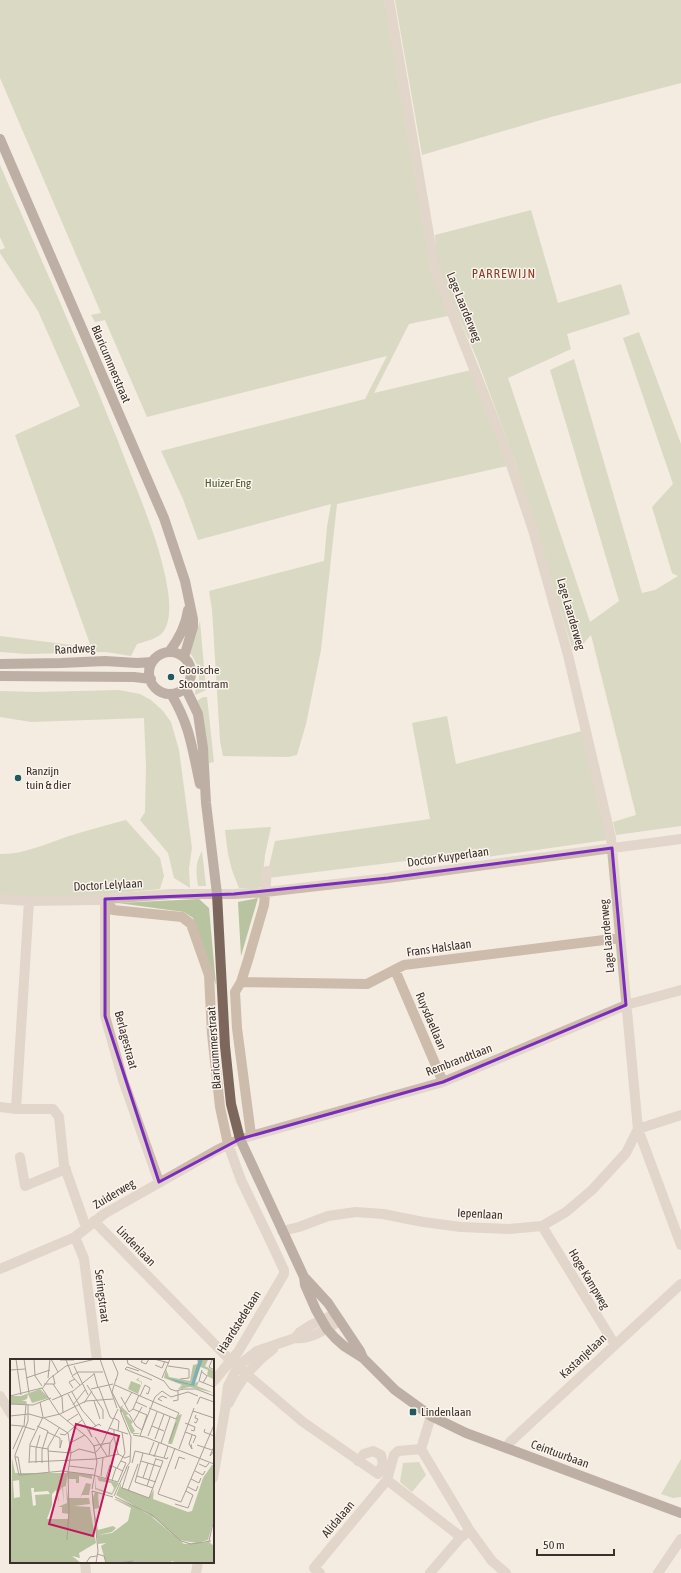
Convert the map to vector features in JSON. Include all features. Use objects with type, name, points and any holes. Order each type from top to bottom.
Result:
[{"type":"main road","name":"Blaricummerstraat","points":[[0,139],[164,518],[185,581],[193,619],[193,627],[184,656]]},
{"type":"main road","name":"Blaricummerstraat","points":[[169,652],[179,639],[187,619],[189,602]]},
{"type":"main road","points":[[169,652],[177,652],[184,656],[191,668],[191,675],[186,687],[179,692],[170,694],[158,690],[150,679],[152,662],[163,654],[169,652]]},
{"type":"main road","name":"Randweg","points":[[0,664],[105,661],[137,663],[152,662]]},
{"type":"main road","points":[[0,676],[134,677],[150,679]]},
{"type":"main road","name":"Blaricummerstraat","points":[[186,687],[198,714],[203,748],[206,803],[217,894],[231,1104],[240,1139],[304,1276],[316,1310],[324,1325],[344,1346],[363,1358],[396,1390],[431,1416]]},
{"type":"main road","name":"Blaricummerstraat","points":[[170,694],[180,708],[190,732],[200,783],[206,803]]},
{"type":"main road","name":"Blaricummerstraat","points":[[304,1276],[328,1303],[360,1351],[363,1358]]},
{"type":"main road","name":"Ceintuurbaan","points":[[431,1416],[466,1433],[681,1513]]},
{"type":"street","name":"Lage Laarderweg","points":[[389,0],[435,270],[485,395],[533,530],[568,654],[612,848],[638,1129],[681,1246]]},
{"type":"street","name":"Doctor Kuyperlaan","points":[[217,894],[265,892],[388,878],[681,839]]},
{"type":"street","name":"Blaricummerstraat","points":[[251,1135],[237,1028],[235,992],[241,982],[264,905],[267,871]]},
{"type":"street","name":"Doctor Lelylaan","points":[[0,899],[29,901],[106,899],[172,894],[217,894]]},
{"type":"street","name":"Blaricummerstraat","points":[[106,899],[113,910],[182,917],[191,924],[209,975],[212,1034],[220,1107],[228,1144],[241,1180],[269,1238],[284,1274]]},
{"type":"street","name":"Berlagestraat","points":[[106,899],[105,1016],[123,1080],[159,1182]]},
{"type":"street","points":[[16,1109],[29,901]]},
{"type":"street","name":"Frans Halslaan","points":[[241,982],[367,984],[404,965],[620,938]]},
{"type":"street","name":"Ruysdaellaan","points":[[395,970],[443,1082]]},
{"type":"street","name":"Rembrandtlaan","points":[[240,1139],[443,1082],[626,1005],[681,990]]},
{"type":"street","points":[[0,1107],[16,1109],[53,1109],[59,1117],[66,1169],[90,1224]]},
{"type":"street","points":[[638,1129],[681,1115]]},
{"type":"street","name":"Iepenlaan","points":[[282,1231],[300,1227],[328,1216],[356,1212],[382,1214],[423,1222],[461,1227],[509,1229],[542,1226],[566,1212],[592,1190],[626,1153],[638,1129]]},
{"type":"street","name":"Zuiderweg","points":[[0,1268],[75,1237],[104,1214],[159,1182],[228,1144],[240,1139]]},
{"type":"street","points":[[20,1157],[25,1186],[66,1169]]},
{"type":"street","name":"Lindenlaan","points":[[90,1224],[234,1363],[303,1422],[358,1461]]},
{"type":"street","name":"Hoge Kampweg","points":[[542,1226],[615,1345]]},
{"type":"street","name":"Seringstraat","points":[[75,1237],[84,1259],[97,1359]]},
{"type":"street","name":"Haardstedelaan","points":[[214,1473],[226,1410],[228,1386],[234,1363],[238,1352],[284,1274]]},
{"type":"street","name":"Kastanjelaan","points":[[506,1448],[510,1442],[681,1284]]},
{"type":"street","name":"Haardstedelaan","points":[[214,1381],[234,1363],[257,1352],[294,1338],[302,1339],[337,1318]]},
{"type":"street","name":"Haardstedelaan","points":[[226,1410],[236,1387],[246,1373],[261,1358],[279,1344]]},
{"type":"street","points":[[0,1396],[10,1412]]},
{"type":"street","points":[[431,1416],[421,1449],[470,1531],[492,1561],[506,1573]]},
{"type":"street","points":[[421,1449],[398,1450],[394,1455],[387,1480],[461,1537]]},
{"type":"street","name":"Alidalaan","points":[[320,1573],[314,1568],[387,1480]]},
{"type":"street","points":[[430,1573],[461,1537],[470,1531]]},
{"type":"street","points":[[658,1573],[681,1539]]},
{"type":"street","points":[[85,1563],[86,1573]]},
{"type":"street","points":[[196,1573],[198,1563]]},
{"type":"highlighted area","points":[[612,848],[626,1005],[443,1082],[240,1139],[159,1182],[105,1016],[105,899],[234,894],[388,878]]},
{"type":"green space","name":"Huizer Eng","points":[[0,0],[384,0],[448,316],[409,324],[374,393],[471,370],[507,466],[337,504],[321,650],[306,724],[297,755],[288,757],[223,756],[220,741],[212,609],[209,591],[324,561],[331,504],[198,540],[183,499],[161,451],[365,399],[387,356],[147,417],[105,320],[95,322],[91,315],[101,313],[0,78]]},
{"type":"green space","points":[[395,0],[681,0],[681,83],[551,117],[422,155]]},
{"type":"green space","points":[[0,165],[104,406],[156,540],[168,592],[168,621],[165,629],[160,635],[137,644],[131,656],[106,652],[28,654],[0,652],[0,636],[71,645],[75,647],[90,644],[15,435],[80,406],[38,311],[0,253],[0,250],[5,248],[0,237]]},
{"type":"green space","points":[[531,210],[558,303],[621,284],[630,314],[567,334],[571,349],[508,378],[590,622],[619,601],[550,370],[574,359],[642,593],[655,590],[678,576],[672,573],[652,507],[673,484],[623,338],[639,332],[681,444],[681,826],[616,835],[613,822],[636,815],[591,635],[583,644],[573,651],[515,461],[477,359],[437,266],[435,235]]},
{"type":"green space","points":[[200,621],[206,690],[195,695],[199,680],[199,673],[196,662],[190,653]]},
{"type":"green space","points":[[119,690],[140,694],[151,700],[163,711],[171,722],[179,750],[192,848],[189,868],[190,888],[174,878],[168,853],[140,820],[145,812],[146,766],[144,718],[31,722],[0,717],[0,691],[37,692]]},
{"type":"green space","points":[[203,697],[207,697],[214,762],[209,763],[203,715],[197,701]]},
{"type":"green space","points":[[447,716],[456,764],[582,731],[607,840],[480,858],[478,852],[268,878],[268,871],[275,841],[430,819],[412,723]]},
{"type":"green space","points":[[126,820],[160,858],[164,876],[160,889],[88,896],[0,896],[0,854],[26,851],[76,834]]},
{"type":"green space","points":[[271,827],[265,855],[262,886],[258,888],[239,888],[228,854],[225,830]]},
{"type":"green space","points":[[202,851],[206,886],[198,886],[197,868],[198,860]]},
{"type":"green space","points":[[258,898],[241,956],[238,902]]},
{"type":"green space","points":[[199,899],[209,908],[216,985],[193,918],[184,912],[118,903]]},
{"type":"green space","points":[[681,1459],[681,1497],[673,1498],[661,1494]]},
{"type":"green space","points":[[419,1462],[426,1475],[412,1492],[400,1482],[403,1463]]},
{"type":"place","name":"Gooische Stoomtram","points":[[171,677]]},
{"type":"place","name":"Ranzijn tuin & dier","points":[[18,778]]},
{"type":"place","name":"Lindenlaan","points":[[413,1412]]},
{"type":"district","name":"PARREWIJN","points":[[504,273]]}]
